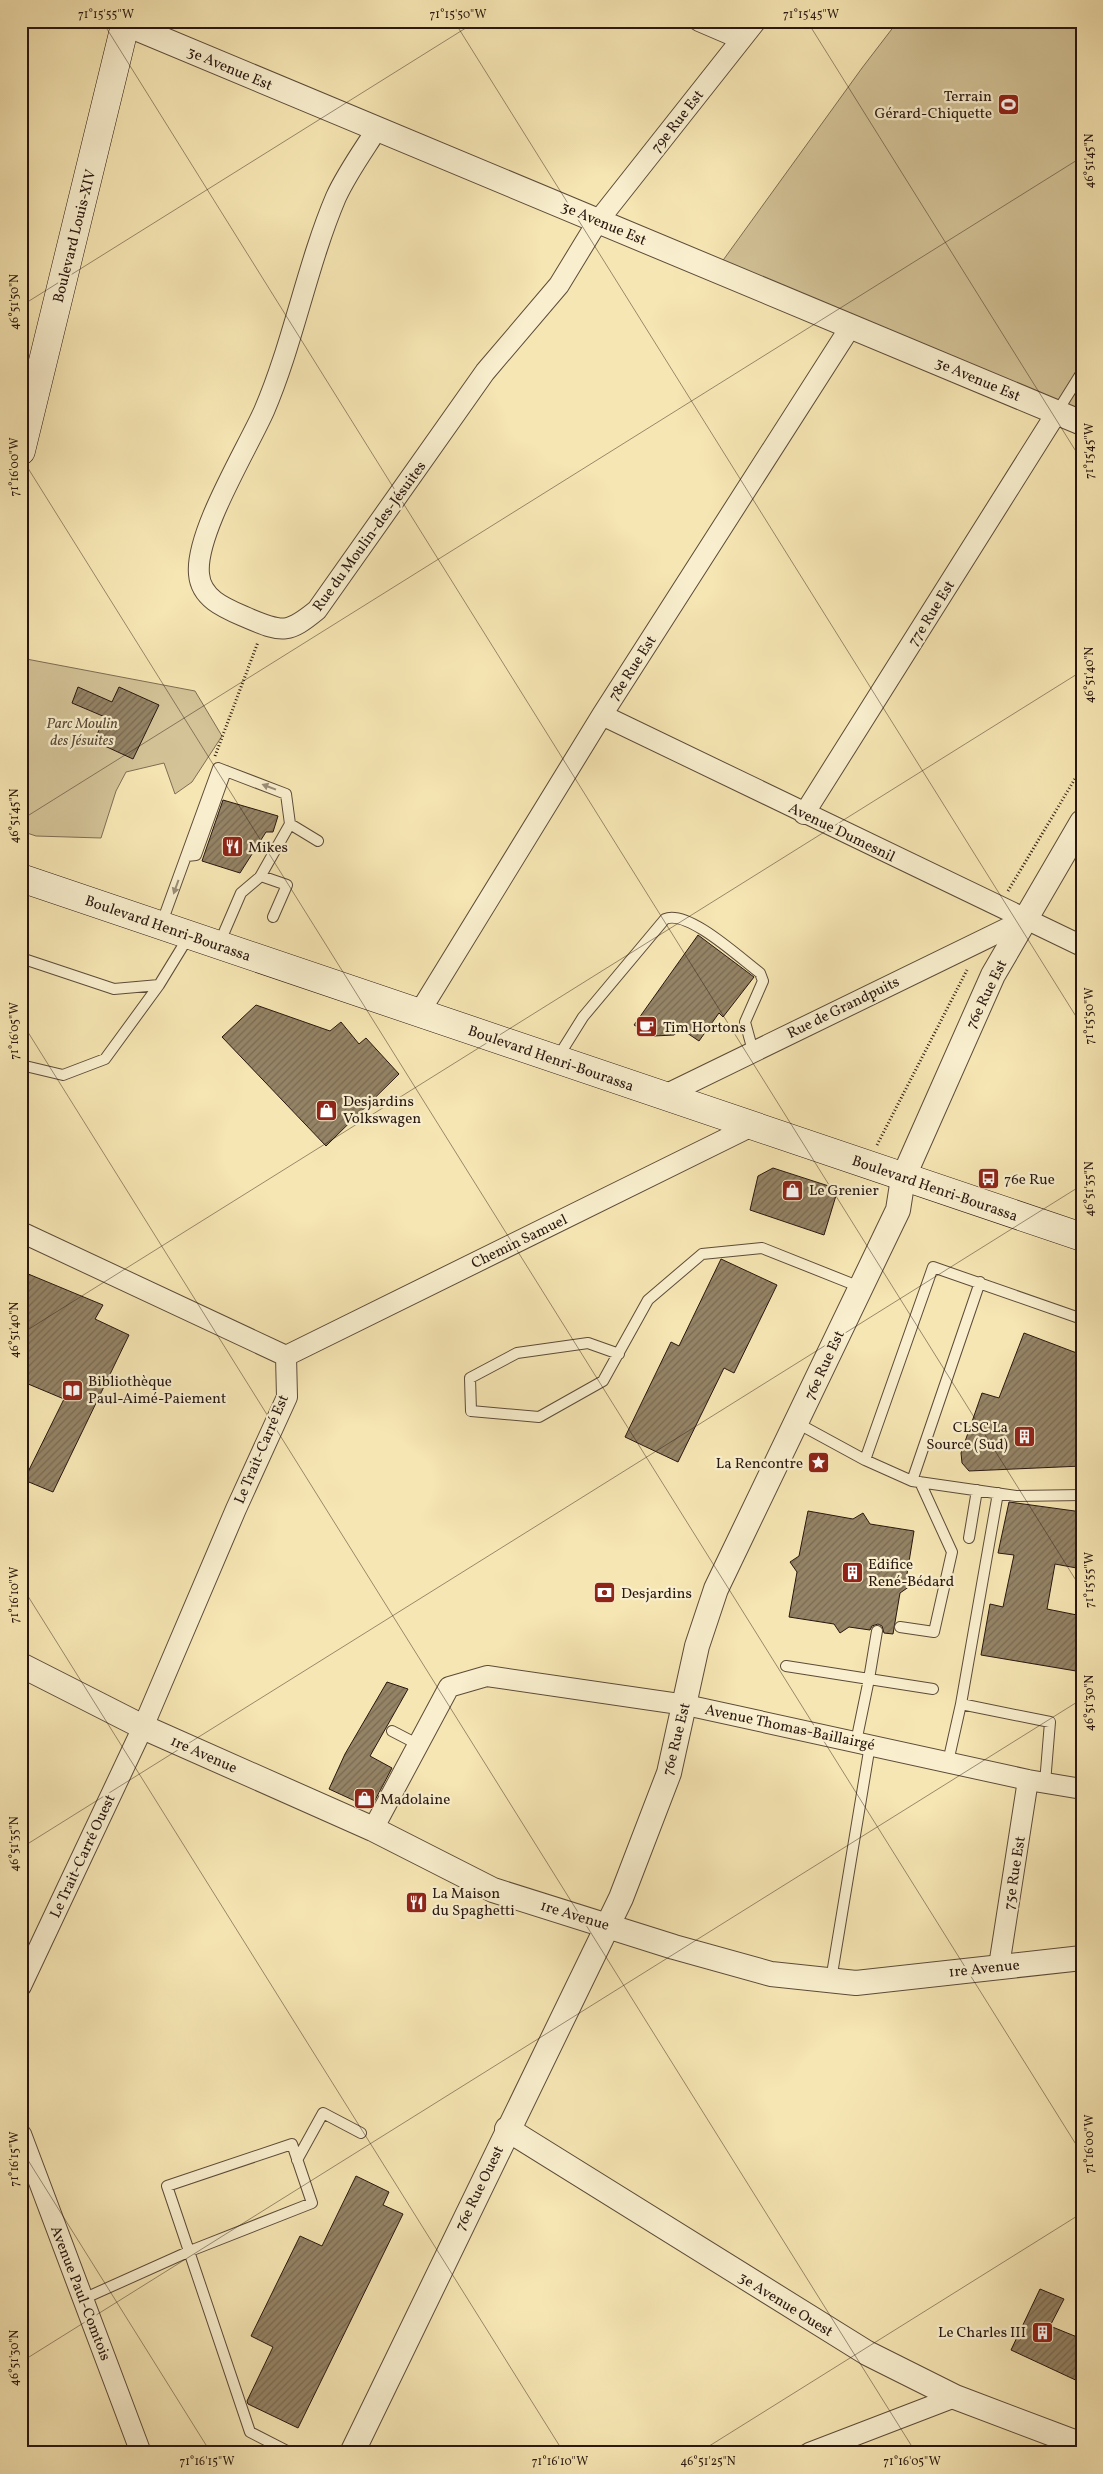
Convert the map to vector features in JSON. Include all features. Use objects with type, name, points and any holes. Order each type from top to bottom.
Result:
[{"type":"main road","name":"Boulevard Louis-XIV","points":[[21,451],[126,23]]},
{"type":"main road","name":"Boulevard Henri-Bourassa","points":[[23,887],[162,925],[903,1178],[1082,1237]]},
{"type":"street","points":[[699,21],[741,39]]},
{"type":"street","name":"79e Rue Est","points":[[598,221],[756,21]]},
{"type":"street","name":"3e Avenue Est","points":[[126,23],[1082,422]]},
{"type":"street","name":"Rue du Moulin-des-Jésuites","points":[[377,128],[337,196],[264,410],[206,532],[198,558],[199,577],[208,594],[220,606],[264,625],[288,630],[301,623],[317,610],[485,372],[559,285],[598,221]]},
{"type":"street","name":"78e Rue Est","points":[[418,1013],[602,715],[851,326]]},
{"type":"street","name":"77e Rue Est","points":[[804,814],[1058,412]]},
{"type":"street","name":"Avenue Dumesnil","points":[[602,715],[998,908],[1082,946]]},
{"type":"street","name":"76e Rue Est","points":[[608,1924],[669,1773],[686,1705],[697,1646],[716,1589],[898,1210],[903,1178],[993,975],[1082,822]]},
{"type":"street","name":"Rue de Grandpuits","points":[[663,1096],[753,1050],[1024,920]]},
{"type":"street","name":"Chemin Samuel","points":[[286,1356],[752,1126]]},
{"type":"street","points":[[21,1232],[286,1356]]},
{"type":"street","name":"Le Trait-Carré Est","points":[[143,1727],[236,1509],[287,1397],[286,1356]]},
{"type":"street","name":"1re Avenue","points":[[21,1665],[143,1727],[373,1829],[493,1890],[771,1974],[856,1983],[1082,1958]]},
{"type":"street","name":"Avenue Thomas-Baillairgé","points":[[373,1829],[449,1687],[487,1676],[686,1705],[1036,1781],[1082,1789]]},
{"type":"street","name":"Le Trait-Carré Ouest","points":[[21,1986],[143,1727]]},
{"type":"street","name":"75e Rue Est","points":[[999,1966],[1036,1781]]},
{"type":"street","name":"76e Rue Ouest","points":[[352,2453],[608,1924]]},
{"type":"street","name":"3e Avenue Ouest","points":[[507,2130],[809,2319],[867,2353],[955,2397],[1082,2445]]},
{"type":"street","name":"Avenue Paul-Comtois","points":[[21,2134],[141,2453]]},
{"type":"street","points":[[809,2453],[955,2397]]},
{"type":"lane","points":[[1058,412],[1082,372]]},
{"type":"lane","points":[[162,925],[218,768],[286,794],[290,824],[260,877],[241,893],[219,945]]},
{"type":"lane","points":[[290,824],[318,841]]},
{"type":"lane","points":[[260,877],[287,885],[273,917]]},
{"type":"lane","points":[[557,1060],[583,1017],[665,919],[671,917],[679,917],[697,926],[760,973],[763,981],[745,1022],[753,1050]]},
{"type":"lane","points":[[21,1066],[63,1075],[105,1059],[132,1019],[159,985],[190,935]]},
{"type":"lane","points":[[21,958],[114,989],[159,985]]},
{"type":"lane","points":[[619,1354],[588,1343],[517,1353],[470,1378],[471,1411],[539,1417],[603,1381],[619,1354],[648,1300],[702,1254],[762,1248],[860,1287]]},
{"type":"lane","points":[[865,1460],[933,1267],[1082,1319]]},
{"type":"lane","points":[[900,1627],[934,1632],[952,1552],[916,1481],[980,1282]]},
{"type":"lane","points":[[797,1423],[865,1460],[916,1481],[1016,1496],[1082,1495]]},
{"type":"lane","points":[[969,1538],[977,1490]]},
{"type":"lane","points":[[948,1762],[961,1704],[998,1493]]},
{"type":"lane","points":[[830,1980],[863,1744],[869,1679],[877,1631]]},
{"type":"lane","points":[[786,1666],[933,1689]]},
{"type":"lane","points":[[961,1704],[1050,1722],[1036,1781]]},
{"type":"lane","points":[[392,1731],[418,1745]]},
{"type":"lane","points":[[297,2160],[323,2113],[361,2133]]},
{"type":"lane","points":[[83,2298],[190,2251],[312,2203],[292,2144],[167,2186],[190,2251],[250,2432],[291,2453]]},
{"type":"path","points":[[998,908],[1082,767]]},
{"type":"path","points":[[867,1165],[981,941]]},
{"type":"green space","points":[[898,21],[1082,21],[1082,423],[716,270]]},
{"type":"green space","name":"Parc Moulin des Jésuites","points":[[21,658],[195,691],[222,736],[192,782],[175,794],[164,763],[126,772],[116,791],[101,838],[36,836],[21,831]]},
{"type":"building","points":[[78,687],[112,702],[119,687],[159,705],[133,759],[94,741],[105,717],[72,703]]},
{"type":"building","name":"Mikes","points":[[223,800],[278,816],[273,832],[266,832],[240,873],[202,861]]},
{"type":"building","points":[[698,935],[754,977],[723,1017],[719,1013],[699,1041],[681,1029],[674,1035],[654,1036],[634,1025]]},
{"type":"building","name":"Desjardins Volkswagen","points":[[256,1005],[330,1031],[341,1022],[359,1044],[366,1038],[399,1074],[326,1146],[222,1037]]},
{"type":"building","points":[[773,1168],[838,1189],[824,1235],[750,1210],[758,1176]]},
{"type":"building","points":[[721,1259],[777,1285],[734,1373],[724,1368],[678,1462],[625,1437],[671,1342],[679,1346]]},
{"type":"building","name":"Bibliothèque Paul-Aimé-Paiement","points":[[21,1271],[103,1305],[95,1319],[129,1335],[53,1492],[24,1480],[64,1399],[21,1381]]},
{"type":"building","points":[[1024,1333],[1082,1355],[1082,1466],[969,1471],[962,1463],[961,1453],[982,1393],[999,1398]]},
{"type":"building","points":[[1009,1502],[1082,1512],[1082,1569],[1055,1564],[1047,1609],[1082,1616],[1082,1672],[981,1655],[990,1604],[1003,1607],[1014,1555],[998,1553]]},
{"type":"building","name":"Edifice René-Bédard","points":[[808,1511],[853,1519],[863,1513],[870,1524],[914,1531],[907,1574],[913,1584],[900,1593],[893,1634],[884,1633],[882,1626],[878,1624],[872,1626],[870,1630],[849,1627],[840,1633],[834,1624],[789,1617],[797,1572],[790,1562],[799,1556]]},
{"type":"building","points":[[387,1682],[408,1689],[370,1756],[392,1768],[373,1804],[369,1802],[366,1806],[329,1789],[345,1754]]},
{"type":"building","points":[[356,2176],[389,2192],[383,2205],[403,2214],[298,2428],[248,2404],[247,2401],[273,2347],[251,2336],[300,2236],[322,2246]]},
{"type":"building","name":"Le Charles III","points":[[1040,2289],[1064,2299],[1050,2326],[1082,2339],[1082,2383],[1011,2350]]},
{"type":"place","name":"Terrain Gérard-Chiquette","points":[[1008,105]]},
{"type":"place","name":"Mikes","points":[[232,847]]},
{"type":"place","name":"Tim Hortons","points":[[647,1027]]},
{"type":"place","name":"Desjardins Volkswagen","points":[[327,1110]]},
{"type":"place","name":"76e Rue","points":[[988,1179]]},
{"type":"place","name":"Le Grenier","points":[[793,1190]]},
{"type":"place","name":"Bibliothèque Paul-Aimé-Paiement","points":[[72,1390]]},
{"type":"place","name":"CLSC La Source (Sud)","points":[[1024,1436]]},
{"type":"place","name":"La Rencontre","points":[[819,1463]]},
{"type":"place","name":"Edifice René-Bédard","points":[[852,1573]]},
{"type":"place","name":"Desjardins","points":[[605,1593]]},
{"type":"place","name":"Madolaine","points":[[364,1799]]},
{"type":"place","name":"La Maison du Spaghetti","points":[[416,1902]]},
{"type":"place","name":"Le Charles III","points":[[1042,2332]]}]
